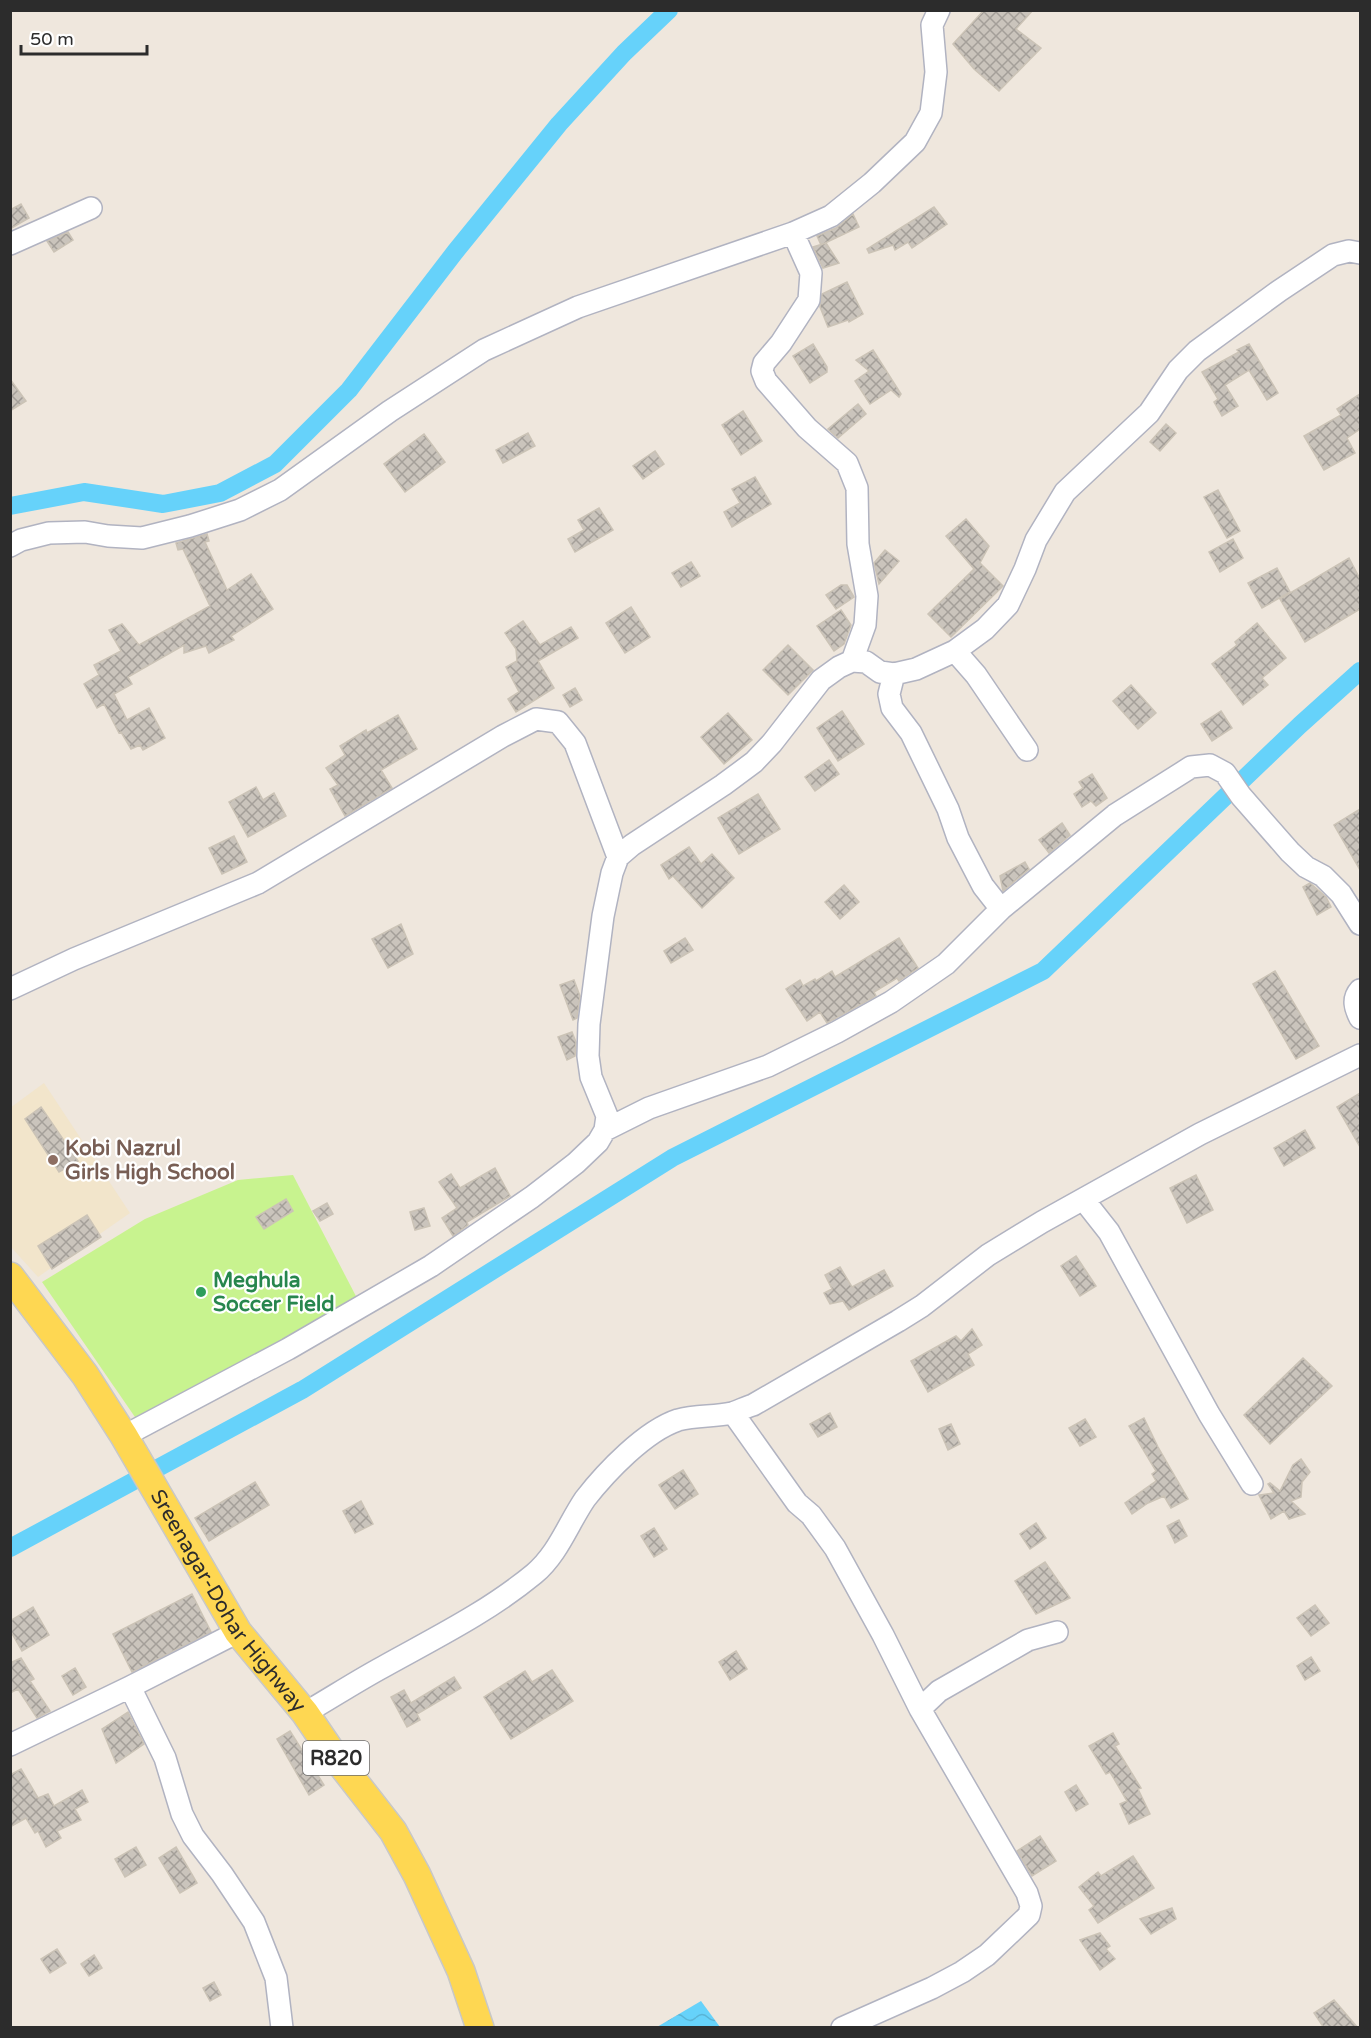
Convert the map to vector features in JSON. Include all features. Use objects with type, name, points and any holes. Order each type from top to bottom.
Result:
[{"type":"main road","name":"Sreenagar-Dohar Highway","points":[[10,1276],[85,1375],[128,1442],[238,1632],[305,1713],[333,1754],[393,1831],[417,1875],[460,1971],[480,2028]]},
{"type":"street","points":[[10,546],[21,540],[49,532],[85,532],[108,537],[142,538],[240,510],[280,490],[390,411],[484,350],[578,307],[793,233],[831,216],[872,183],[915,142],[931,113],[936,72],[932,25],[939,10]]},
{"type":"street","points":[[10,244],[91,208]]},
{"type":"street","points":[[793,233],[811,273],[809,300],[781,343],[764,363],[762,371],[766,381],[807,428],[847,463],[857,488],[858,544],[867,596],[865,625],[852,661]]},
{"type":"street","points":[[128,1442],[431,1266],[532,1197],[598,1142],[605,1130],[607,1116],[591,1077],[588,1056],[589,1024],[603,916],[612,873],[618,857],[632,845],[665,825],[754,762],[772,743],[821,680],[852,661],[866,662],[880,672],[894,674],[916,669],[955,651],[985,629],[1008,605],[1036,540],[1065,492],[1149,413],[1178,370],[1197,351],[1333,255],[1349,251],[1360,253]]},
{"type":"street","points":[[955,651],[976,675],[1027,750]]},
{"type":"street","points":[[894,674],[889,694],[892,708],[911,733],[948,809],[958,838],[983,886],[1001,909]]},
{"type":"street","points":[[10,989],[74,959],[258,883],[503,736],[536,719],[558,722],[575,742],[618,857]]},
{"type":"street","points":[[605,1130],[649,1108],[768,1066],[891,1002],[946,964],[1001,909],[1116,815],[1191,767],[1210,765],[1225,773],[1241,796],[1290,852],[1306,867],[1323,876],[1341,894],[1360,924]]},
{"type":"street","points":[[1360,990],[1354,1004],[1360,1018]]},
{"type":"street","points":[[305,1713],[464,1623],[534,1574],[554,1554],[570,1521],[587,1496],[635,1445],[676,1421],[696,1416],[733,1413],[753,1405],[889,1327],[922,1306],[988,1255],[1042,1222],[1200,1134],[1360,1055]]},
{"type":"street","points":[[1083,1199],[1109,1232],[1209,1414],[1252,1484]]},
{"type":"street","points":[[733,1413],[797,1503],[811,1515],[835,1548],[883,1635],[920,1709],[1027,1893],[1031,1906],[1029,1915],[987,1955],[962,1972],[932,1988],[842,2028]]},
{"type":"street","points":[[10,1745],[130,1688],[238,1632]]},
{"type":"street","points":[[920,1709],[939,1691],[1019,1645],[1028,1640],[1057,1632]]},
{"type":"street","points":[[130,1688],[165,1758],[182,1814],[193,1836],[254,1922],[276,1978],[282,2028]]},
{"type":"shaded area","name":"Kobi Nazrul Girls High School","points":[[44,1083],[130,1213],[38,1277],[11,1247],[10,1108]]},
{"type":"green space","name":"Meghula Soccer Field","points":[[293,1175],[359,1302],[137,1420],[42,1282],[145,1219],[238,1180]]},
{"type":"water","points":[[701,2001],[720,2027],[657,2027]]},
{"type":"building","points":[[984,10],[1033,10],[1016,29],[1041,48],[999,91],[974,69],[953,44]]},
{"type":"building","points":[[21,204],[29,218],[10,229],[10,210]]},
{"type":"building","points":[[934,207],[947,224],[912,248],[908,242],[895,250],[893,245],[869,253],[867,249]]},
{"type":"building","points":[[853,214],[859,227],[821,245],[817,236],[836,228]]},
{"type":"building","points":[[68,232],[73,240],[54,252],[47,241]]},
{"type":"building","points":[[826,243],[839,263],[823,268],[813,247]]},
{"type":"building","points":[[847,282],[863,314],[849,322],[848,320],[828,327],[820,307],[822,294]]},
{"type":"building","points":[[813,344],[827,367],[827,372],[810,383],[793,356]]},
{"type":"building","points":[[1249,344],[1278,393],[1267,400],[1249,370],[1225,385],[1238,406],[1222,416],[1214,402],[1218,399],[1202,372]]},
{"type":"building","points":[[873,350],[901,394],[899,397],[891,390],[870,404],[855,381],[869,371],[856,360]]},
{"type":"building","points":[[10,379],[26,401],[10,411]]},
{"type":"building","points":[[1360,394],[1360,429],[1347,438],[1355,453],[1324,470],[1304,436],[1341,415],[1337,409]]},
{"type":"building","points":[[858,404],[866,414],[838,438],[828,429]]},
{"type":"building","points":[[743,411],[762,441],[741,455],[722,425]]},
{"type":"building","points":[[1166,424],[1176,433],[1160,451],[1150,442]]},
{"type":"building","points":[[528,433],[535,446],[503,463],[496,450]]},
{"type":"building","points":[[424,434],[445,462],[405,492],[384,464]]},
{"type":"building","points":[[655,451],[664,464],[643,479],[633,466]]},
{"type":"building","points":[[755,477],[771,504],[732,527],[724,512],[740,503],[732,489]]},
{"type":"building","points":[[1218,490],[1240,531],[1227,538],[1204,497]]},
{"type":"building","points":[[599,508],[613,530],[575,552],[568,539],[584,530],[578,520]]},
{"type":"building","points":[[966,519],[989,546],[980,563],[1003,586],[951,637],[928,614],[974,569],[946,536]]},
{"type":"building","points":[[207,534],[209,541],[205,542],[227,590],[251,574],[273,609],[231,636],[234,640],[209,653],[206,646],[184,653],[184,645],[128,677],[132,684],[114,694],[127,720],[149,708],[165,738],[143,750],[140,745],[131,749],[121,732],[119,733],[104,704],[97,708],[84,684],[99,675],[94,665],[121,651],[109,630],[122,624],[139,645],[210,606],[183,549],[178,550],[176,543]]},
{"type":"building","points":[[1233,539],[1243,558],[1220,572],[1209,552]]},
{"type":"building","points":[[885,550],[899,561],[879,584],[874,563]]},
{"type":"building","points":[[1349,558],[1360,579],[1360,609],[1305,642],[1280,599]]},
{"type":"building","points":[[691,562],[700,576],[681,587],[672,573]]},
{"type":"building","points":[[1277,568],[1290,592],[1262,608],[1248,583]]},
{"type":"building","points":[[841,585],[847,585],[854,597],[836,609],[826,595]]},
{"type":"building","points":[[631,607],[650,637],[625,653],[606,623]]},
{"type":"building","points":[[841,610],[851,625],[844,644],[834,651],[817,626]]},
{"type":"building","points":[[523,621],[540,645],[571,627],[578,638],[538,661],[554,688],[516,712],[508,699],[519,692],[506,667],[517,661],[516,649],[505,633]]},
{"type":"building","points":[[1257,623],[1286,658],[1262,678],[1268,685],[1243,705],[1212,664],[1237,645],[1235,642]]},
{"type":"building","points":[[788,645],[813,670],[788,695],[763,670]]},
{"type":"building","points":[[1131,685],[1156,713],[1138,729],[1113,701]]},
{"type":"building","points":[[575,688],[582,700],[570,707],[563,695]]},
{"type":"building","points":[[842,711],[864,744],[838,761],[817,728]]},
{"type":"building","points":[[1221,711],[1232,728],[1212,741],[1201,724]]},
{"type":"building","points":[[728,713],[752,740],[724,764],[701,737]]},
{"type":"building","points":[[398,715],[417,749],[381,770],[392,788],[345,816],[330,789],[338,785],[326,768],[345,755],[340,746],[366,730],[367,733]]},
{"type":"building","points":[[829,760],[839,774],[815,791],[805,777]]},
{"type":"building","points":[[1092,774],[1107,798],[1096,806],[1091,801],[1082,807],[1074,794],[1083,788],[1079,782]]},
{"type":"building","points":[[256,787],[263,800],[274,793],[286,816],[248,837],[229,802]]},
{"type":"building","points":[[758,794],[780,829],[739,854],[718,818]]},
{"type":"building","points":[[1360,809],[1360,870],[1334,825]]},
{"type":"building","points":[[1062,823],[1070,835],[1049,853],[1039,840]]},
{"type":"building","points":[[234,836],[247,862],[222,874],[209,848]]},
{"type":"building","points":[[689,847],[701,864],[712,854],[734,878],[702,908],[673,876],[669,879],[661,865]]},
{"type":"building","points":[[1025,862],[1029,869],[1003,891],[1000,876]]},
{"type":"building","points":[[1310,883],[1326,897],[1331,907],[1317,915],[1303,887]]},
{"type":"building","points":[[844,885],[859,902],[840,919],[825,902]]},
{"type":"building","points":[[401,924],[413,954],[388,968],[372,939]]},
{"type":"building","points":[[685,938],[693,950],[671,963],[664,951]]},
{"type":"building","points":[[899,938],[918,968],[899,981],[897,978],[874,992],[876,996],[827,1023],[820,1012],[807,1021],[786,989],[800,980],[803,986],[815,979],[816,981],[832,971],[835,977]]},
{"type":"building","points":[[1275,971],[1319,1046],[1296,1059],[1253,984]]},
{"type":"building","points":[[574,980],[580,996],[577,1018],[573,1020],[560,985]]},
{"type":"building","points":[[572,1032],[576,1042],[575,1056],[567,1060],[558,1037]]},
{"type":"building","points":[[1360,1093],[1360,1147],[1337,1107]]},
{"type":"building","points":[[41,1107],[78,1161],[59,1172],[25,1119]]},
{"type":"building","points":[[1305,1130],[1315,1148],[1284,1166],[1274,1148]]},
{"type":"building","points":[[495,1168],[510,1196],[467,1222],[468,1225],[453,1236],[442,1218],[457,1208],[439,1182],[451,1174],[460,1188]]},
{"type":"building","points":[[1196,1175],[1213,1210],[1187,1223],[1170,1188]]},
{"type":"building","points":[[286,1199],[293,1211],[264,1229],[256,1217]]},
{"type":"building","points":[[327,1203],[333,1214],[320,1221],[313,1211]]},
{"type":"building","points":[[424,1208],[430,1226],[415,1230],[410,1212]]},
{"type":"building","points":[[87,1215],[101,1237],[52,1269],[38,1246]]},
{"type":"building","points":[[1076,1256],[1096,1286],[1080,1296],[1061,1266]]},
{"type":"building","points":[[840,1267],[852,1287],[884,1270],[893,1286],[849,1310],[843,1301],[830,1304],[824,1293],[832,1289],[825,1275]]},
{"type":"building","points":[[972,1329],[982,1345],[968,1354],[974,1365],[928,1392],[911,1361],[956,1336],[961,1341]]},
{"type":"building","points":[[1303,1358],[1332,1386],[1270,1444],[1244,1415]]},
{"type":"building","points":[[830,1413],[837,1427],[818,1437],[810,1424]]},
{"type":"building","points":[[1144,1418],[1188,1499],[1171,1508],[1164,1496],[1132,1514],[1125,1503],[1156,1481],[1152,1474],[1156,1471],[1129,1426]]},
{"type":"building","points":[[1085,1419],[1096,1437],[1080,1446],[1069,1428]]},
{"type":"building","points":[[951,1424],[960,1444],[948,1450],[939,1429]]},
{"type":"building","points":[[1301,1459],[1310,1472],[1302,1482],[1301,1497],[1291,1501],[1305,1514],[1289,1519],[1284,1511],[1271,1519],[1259,1495],[1274,1493],[1268,1484],[1270,1483],[1280,1491],[1293,1465]]},
{"type":"building","points":[[683,1470],[698,1494],[675,1509],[659,1485]]},
{"type":"building","points":[[255,1482],[269,1505],[209,1541],[195,1518]]},
{"type":"building","points":[[361,1501],[373,1524],[355,1533],[343,1511]]},
{"type":"building","points":[[1179,1520],[1187,1536],[1175,1543],[1167,1526]]},
{"type":"building","points":[[1036,1523],[1046,1538],[1030,1549],[1020,1534]]},
{"type":"building","points":[[654,1528],[667,1549],[654,1557],[641,1536]]},
{"type":"building","points":[[1045,1562],[1070,1598],[1036,1614],[1015,1581]]},
{"type":"building","points":[[192,1594],[211,1632],[132,1672],[113,1634]]},
{"type":"building","points":[[1315,1605],[1329,1623],[1311,1636],[1297,1618]]},
{"type":"building","points":[[33,1607],[49,1635],[22,1651],[10,1630],[10,1621]]},
{"type":"building","points":[[736,1651],[747,1669],[730,1680],[719,1662]]},
{"type":"building","points":[[1311,1657],[1320,1671],[1305,1680],[1297,1666]]},
{"type":"building","points":[[21,1658],[34,1679],[30,1681],[50,1711],[37,1718],[18,1689],[10,1693],[10,1663]]},
{"type":"building","points":[[75,1668],[86,1687],[73,1695],[62,1676]]},
{"type":"building","points":[[552,1670],[573,1701],[511,1739],[484,1697],[525,1671],[532,1682]]},
{"type":"building","points":[[454,1677],[461,1688],[417,1714],[420,1720],[407,1727],[391,1697],[404,1690],[411,1703]]},
{"type":"building","points":[[128,1712],[144,1744],[116,1763],[102,1729]]},
{"type":"building","points":[[290,1731],[324,1785],[309,1795],[277,1739]]},
{"type":"building","points":[[1113,1733],[1119,1744],[1115,1746],[1141,1788],[1138,1789],[1150,1814],[1129,1824],[1120,1804],[1127,1801],[1110,1772],[1106,1774],[1089,1746]]},
{"type":"building","points":[[21,1769],[38,1798],[48,1794],[54,1806],[82,1790],[88,1802],[75,1809],[81,1820],[57,1831],[61,1838],[46,1847],[38,1831],[35,1833],[26,1818],[10,1827],[10,1775]]},
{"type":"building","points":[[1076,1785],[1088,1804],[1076,1811],[1065,1792]]},
{"type":"building","points":[[1040,1836],[1056,1861],[1032,1876],[1017,1851]]},
{"type":"building","points":[[136,1847],[146,1865],[125,1877],[115,1859]]},
{"type":"building","points":[[176,1847],[197,1883],[180,1893],[159,1858]]},
{"type":"building","points":[[1133,1856],[1154,1888],[1098,1923],[1089,1910],[1094,1906],[1079,1887],[1098,1872],[1101,1876]]},
{"type":"building","points":[[1172,1908],[1176,1919],[1151,1934],[1140,1919]]},
{"type":"building","points":[[1100,1933],[1110,1946],[1106,1949],[1115,1959],[1100,1970],[1080,1940]]},
{"type":"building","points":[[57,1949],[66,1963],[50,1973],[41,1959]]},
{"type":"building","points":[[94,1955],[102,1968],[89,1976],[81,1964]]},
{"type":"building","points":[[214,1982],[221,1995],[210,2001],[203,1988]]},
{"type":"building","points":[[1334,2000],[1358,2028],[1324,2028],[1314,2013]]},
{"type":"waterway","points":[[10,506],[84,492],[163,504],[220,493],[275,464],[349,390],[455,252],[559,124],[624,53],[669,10]]},
{"type":"waterway","points":[[10,1548],[302,1390],[672,1158],[1043,971],[1300,725],[1360,671]]},
{"type":"place","name":"Kobi Nazrul Girls High School","points":[[53,1160]]},
{"type":"place","name":"Meghula Soccer Field","points":[[201,1292]]}]
